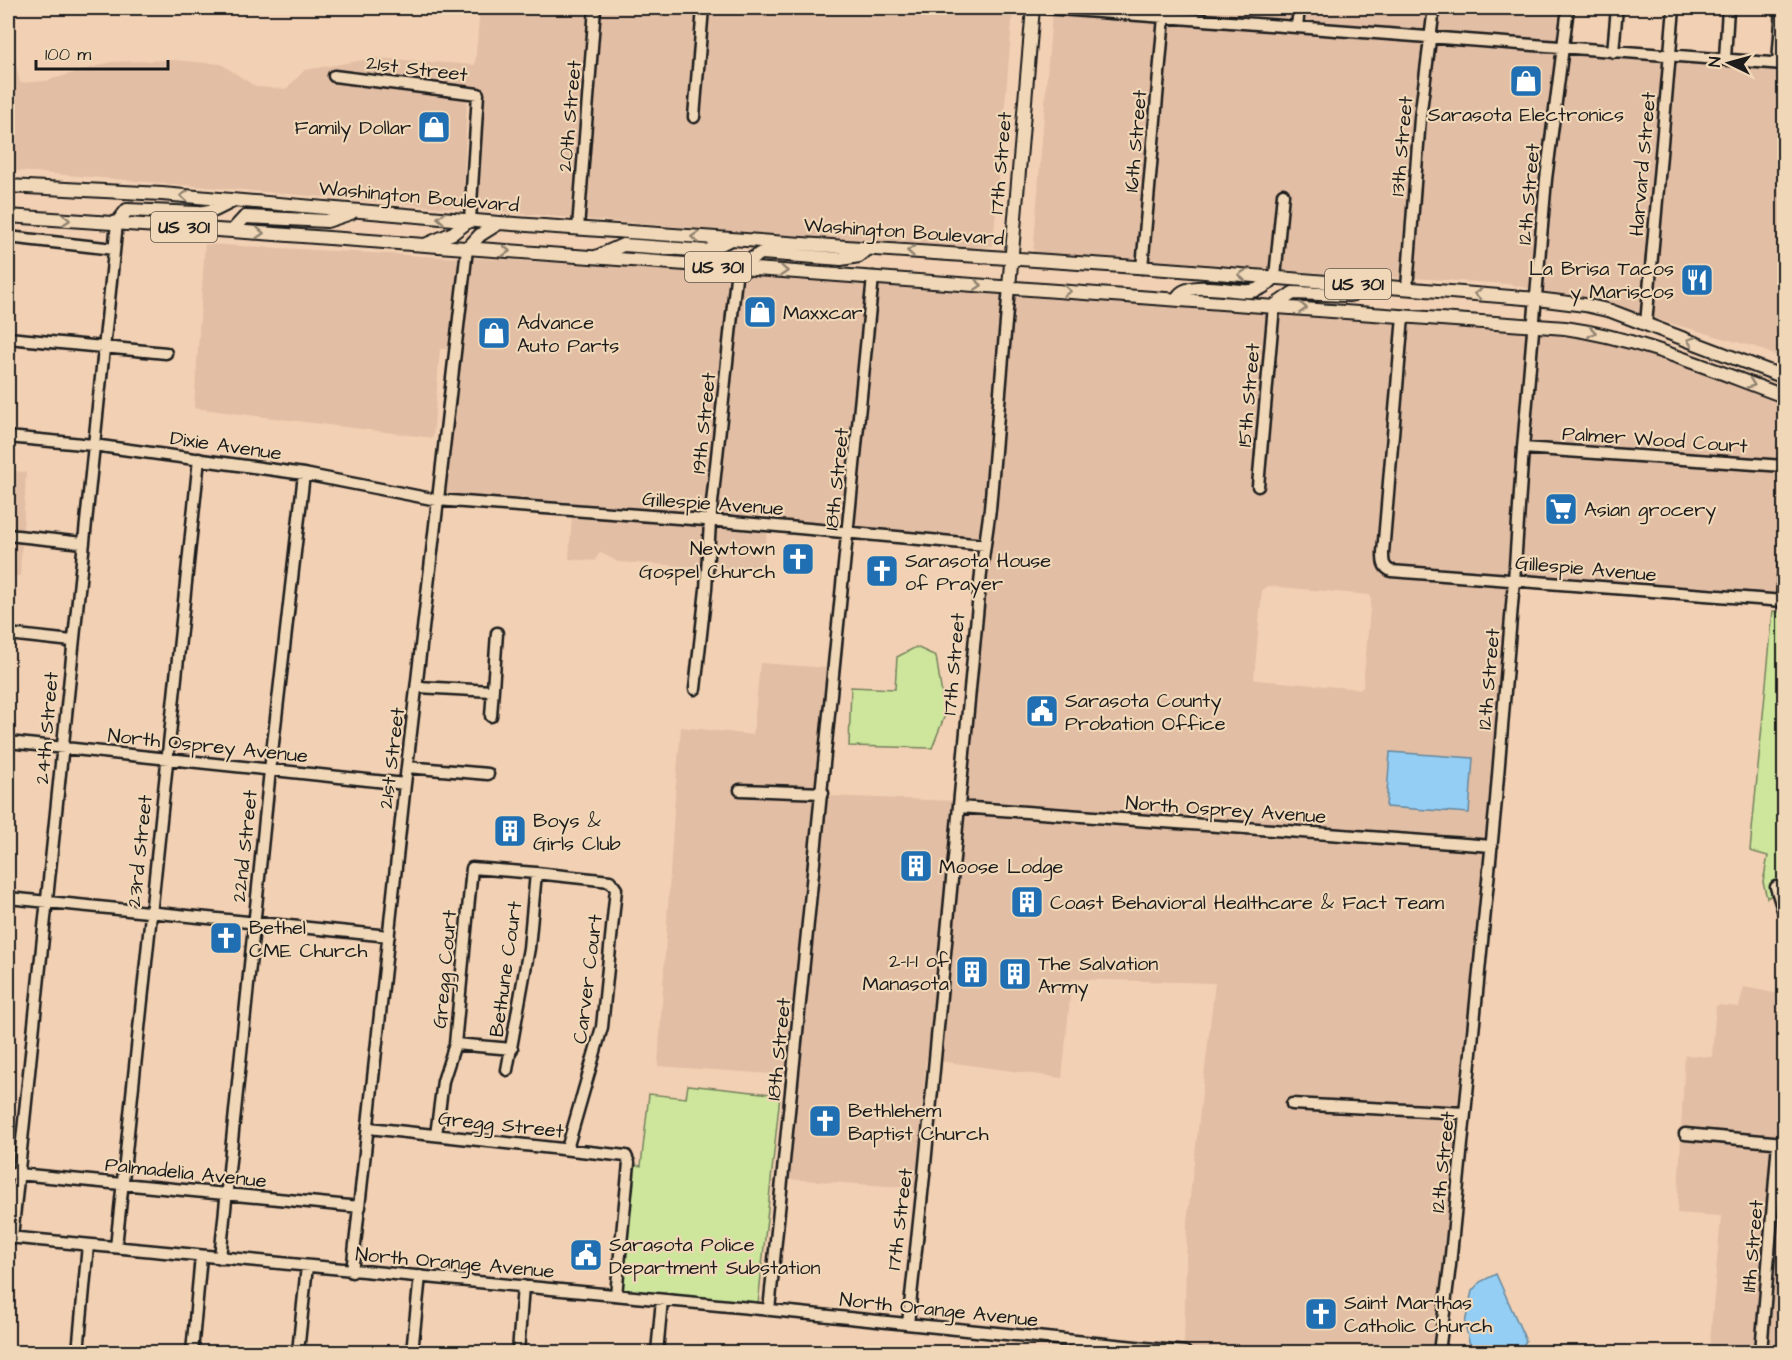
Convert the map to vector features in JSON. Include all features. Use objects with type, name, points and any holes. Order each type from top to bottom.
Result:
[{"type":"main road","name":"17th Street","points":[[1009,287],[1033,8]]},
{"type":"main road","name":"Washington Boulevard","points":[[8,186],[162,194],[499,223],[1011,258],[1537,299],[1594,307],[1785,376]]},
{"type":"main road","points":[[117,222],[127,210],[198,213],[215,210],[235,201]]},
{"type":"main road","points":[[232,231],[245,217],[327,221],[354,211]]},
{"type":"main road","name":"US 301","points":[[8,216],[117,222],[1534,326],[1608,335],[1646,345],[1785,396]]},
{"type":"main road","points":[[426,245],[453,233],[470,220]]},
{"type":"main road","points":[[467,249],[480,235],[499,223]]},
{"type":"main road","points":[[595,257],[623,245],[707,251],[730,239]]},
{"type":"main road","points":[[737,268],[761,253],[841,259],[859,256],[870,248]]},
{"type":"main road","points":[[1177,299],[1180,292],[1186,289],[1252,291],[1265,286],[1275,278]]},
{"type":"main road","points":[[1274,306],[1293,293],[1348,295],[1354,294],[1367,285]]},
{"type":"street","name":"20th Street","points":[[578,228],[596,8]]},
{"type":"street","points":[[694,117],[703,8]]},
{"type":"street","points":[[1046,8],[1781,63],[1782,8]]},
{"type":"street","points":[[1297,27],[1299,8]]},
{"type":"street","name":"13th Street","points":[[1407,288],[1420,121],[1434,8]]},
{"type":"street","name":"12th Street","points":[[1439,1353],[1450,1265],[1491,846],[1546,179],[1568,8]]},
{"type":"street","points":[[1613,52],[1617,8]]},
{"type":"street","name":"Harvard Street","points":[[1646,324],[1674,8]]},
{"type":"street","points":[[1725,59],[1728,8]]},
{"type":"street","name":"16th Street","points":[[1142,268],[1164,17]]},
{"type":"street","name":"21st Street","points":[[334,76],[478,94],[470,220]]},
{"type":"street","points":[[1275,278],[1283,194]]},
{"type":"street","name":"24th Street","points":[[10,1237],[13,1173],[47,902],[72,641],[117,222]]},
{"type":"street","points":[[8,237],[114,249]]},
{"type":"street","name":"21st Street","points":[[352,1272],[405,784],[467,249]]},
{"type":"street","name":"19th Street","points":[[695,689],[737,268]]},
{"type":"street","name":"18th Street","points":[[769,1310],[823,793],[873,277]]},
{"type":"street","name":"17th Street","points":[[908,1324],[1003,377],[1009,287]]},
{"type":"street","name":"15th Street","points":[[1258,486],[1274,306]]},
{"type":"street","name":"Gillespie Avenue","points":[[1403,316],[1383,553],[1386,568],[1391,571],[1783,601]]},
{"type":"street","points":[[8,338],[166,353]]},
{"type":"street","name":"Dixie Avenue","points":[[8,437],[93,445],[304,474],[437,500]]},
{"type":"street","name":"Palmer Wood Court","points":[[1523,448],[1785,466]]},
{"type":"street","name":"23rd Street","points":[[116,1247],[199,459]]},
{"type":"street","name":"22nd Street","points":[[220,1258],[270,770],[304,474]]},
{"type":"street","name":"Gillespie Avenue","points":[[437,500],[985,544]]},
{"type":"street","points":[[8,535],[83,543]]},
{"type":"street","points":[[1783,601],[1785,564]]},
{"type":"street","points":[[491,716],[497,633]]},
{"type":"street","points":[[8,634],[72,641]]},
{"type":"street","points":[[418,687],[492,691]]},
{"type":"street","name":"North Osprey Avenue","points":[[8,742],[405,784]]},
{"type":"street","points":[[407,767],[488,774]]},
{"type":"street","points":[[740,790],[823,793]]},
{"type":"street","name":"North Osprey Avenue","points":[[959,807],[1491,846]]},
{"type":"street","name":"Gregg Court","points":[[436,1135],[443,1081],[455,1044],[472,868],[536,873]]},
{"type":"street","name":"Carver Court","points":[[536,873],[613,883],[616,889],[603,1027],[567,1149]]},
{"type":"street","name":"Bethune Court","points":[[507,1070],[529,948],[536,873]]},
{"type":"street","points":[[1776,887],[1785,913]]},
{"type":"street","points":[[8,898],[389,936]]},
{"type":"street","points":[[455,1044],[512,1049]]},
{"type":"street","points":[[1292,1104],[1465,1113]]},
{"type":"street","name":"Gregg Street","points":[[369,1128],[621,1155],[628,1159],[616,1295]]},
{"type":"street","points":[[1685,1134],[1781,1142]]},
{"type":"street","name":"11th Street","points":[[1761,1353],[1781,1142]]},
{"type":"street","name":"Palmadelia Avenue","points":[[13,1173],[360,1207]]},
{"type":"street","name":"North Orange Avenue","points":[[10,1237],[352,1272],[420,1276],[769,1310],[1185,1353]]},
{"type":"street","points":[[78,1353],[88,1245]]},
{"type":"street","points":[[192,1353],[201,1256]]},
{"type":"street","points":[[298,1353],[307,1266]]},
{"type":"street","points":[[412,1353],[420,1276]]},
{"type":"street","points":[[518,1353],[523,1286]]},
{"type":"street","points":[[657,1353],[662,1300]]},
{"type":"shaded area","points":[[480,8],[590,8],[573,218],[476,210],[483,95],[478,90],[330,71],[328,80],[467,97],[463,209],[8,170],[8,47],[12,48],[20,83],[46,81],[111,62],[172,60],[221,64],[256,87],[286,89],[305,70],[376,58],[475,65]]},
{"type":"shaded area","points":[[601,8],[698,8],[689,121],[699,122],[708,8],[1013,10],[993,246],[953,249],[584,219]]},
{"type":"shaded area","points":[[1112,8],[1429,8],[1426,31]]},
{"type":"shaded area","points":[[1439,8],[1563,8],[1558,40],[1437,31]]},
{"type":"shaded area","points":[[1052,13],[1159,21],[1137,262],[1033,255]]},
{"type":"shaded area","points":[[1169,22],[1425,42],[1403,278],[1281,270],[1289,191],[1279,189],[1271,270],[1148,262]]},
{"type":"shaded area","points":[[1435,43],[1557,52],[1541,174],[1532,289],[1508,284],[1413,278],[1425,121]]},
{"type":"shaded area","points":[[1567,53],[1664,60],[1642,315],[1597,301],[1542,291],[1551,180]]},
{"type":"shaded area","points":[[1674,60],[1784,68],[1784,359],[1755,347],[1652,318]]},
{"type":"shaded area","points":[[205,244],[461,258],[451,349],[440,349],[433,438],[194,408]]},
{"type":"shaded area","points":[[472,258],[731,273],[706,517],[573,506],[572,504],[443,496]]},
{"type":"shaded area","points":[[741,274],[867,283],[844,527],[716,517]]},
{"type":"shaded area","points":[[878,284],[1003,292],[981,539],[854,528]]},
{"type":"shaded area","points":[[1014,293],[1268,310],[1252,490],[1262,491],[1279,311],[1398,320],[1378,552],[1379,570],[1384,574],[1509,585],[1487,841],[964,803],[986,573],[995,509]],"holes":[[[1267,586],[1370,595],[1361,689],[1254,678],[1262,590]]]},
{"type":"shaded area","points":[[1408,321],[1529,330],[1518,443],[1510,576],[1393,567],[1389,563]]},
{"type":"shaded area","points":[[1539,331],[1565,333],[1639,348],[1784,401],[1784,461],[1528,443]]},
{"type":"shaded area","points":[[1528,453],[1784,470],[1777,596],[1520,577]]},
{"type":"shaded area","points":[[8,471],[26,472],[23,532],[8,530]]},
{"type":"shaded area","points":[[572,515],[705,526],[702,567],[618,562],[600,552],[595,560],[597,561],[569,559]]},
{"type":"shaded area","points":[[715,527],[767,530],[764,571],[712,568]]},
{"type":"shaded area","points":[[8,539],[22,541],[20,576],[8,576]]},
{"type":"shaded area","points":[[760,663],[830,668],[818,788],[735,785],[735,794],[817,797],[784,1122],[787,1075],[658,1066],[681,727],[753,735]]},
{"type":"shaded area","points":[[828,796],[954,801],[930,1059],[926,1059],[916,1188],[788,1179]]},
{"type":"shaded area","points":[[964,812],[1486,850],[1460,1108],[1287,1100],[1288,1109],[1459,1118],[1434,1352],[1230,1352],[1184,1348],[1187,1222],[1215,983],[1072,979],[1062,1078],[940,1061]]},
{"type":"shaded area","points":[[1744,987],[1784,995],[1784,1138],[1681,1130],[1685,1055],[1712,1057],[1716,1005],[1739,1007]]},
{"type":"shaded area","points":[[1681,1139],[1773,1146],[1756,1352],[1709,1352],[1721,1216],[1677,1213]]},
{"type":"shaded area","points":[[1783,1147],[1784,1352],[1766,1352]]},
{"type":"green space","points":[[1773,611],[1784,612],[1784,887],[1767,898],[1763,882],[1768,856],[1750,851]]},
{"type":"green space","points":[[916,647],[936,656],[945,715],[932,748],[849,746],[851,687],[895,689],[897,657]]},
{"type":"green space","points":[[688,1085],[780,1095],[758,1304],[621,1290],[634,1165],[641,1166],[649,1094],[686,1098]]},
{"type":"water","points":[[1390,752],[1473,758],[1469,813],[1386,807]]},
{"type":"water","points":[[1496,1274],[1526,1341],[1519,1352],[1477,1352],[1469,1342],[1465,1323],[1472,1291],[1480,1282]]},
{"type":"place","name":"Sarasota Electronics","points":[[1526,81]]},
{"type":"place","name":"Family Dollar","points":[[434,127]]},
{"type":"place","name":"La Brisa Tacos y Mariscos","points":[[1697,280]]},
{"type":"place","name":"Maxxcar","points":[[760,312]]},
{"type":"place","name":"Advance Auto Parts","points":[[494,333]]},
{"type":"place","name":"Asian grocery","points":[[1561,509]]},
{"type":"place","name":"Newtown Gospel Church","points":[[798,559]]},
{"type":"place","name":"Sarasota House of Prayer","points":[[882,571]]},
{"type":"place","name":"Sarasota County Probation Office","points":[[1042,711]]},
{"type":"place","name":"Boys & Girls Club","points":[[510,831]]},
{"type":"place","name":"Moose Lodge","points":[[916,866]]},
{"type":"place","name":"Coast Behavioral Healthcare & Fact Team","points":[[1027,902]]},
{"type":"place","name":"Bethel CME Church","points":[[226,938]]},
{"type":"place","name":"2-1-1 of Manasota","points":[[972,972]]},
{"type":"place","name":"The Salvation Army","points":[[1015,974]]},
{"type":"place","name":"Bethlehem Baptist Church","points":[[825,1121]]},
{"type":"place","name":"Sarasota Police Department Substation","points":[[586,1255]]},
{"type":"place","name":"Saint Marthas Catholic Church","points":[[1321,1314]]}]
